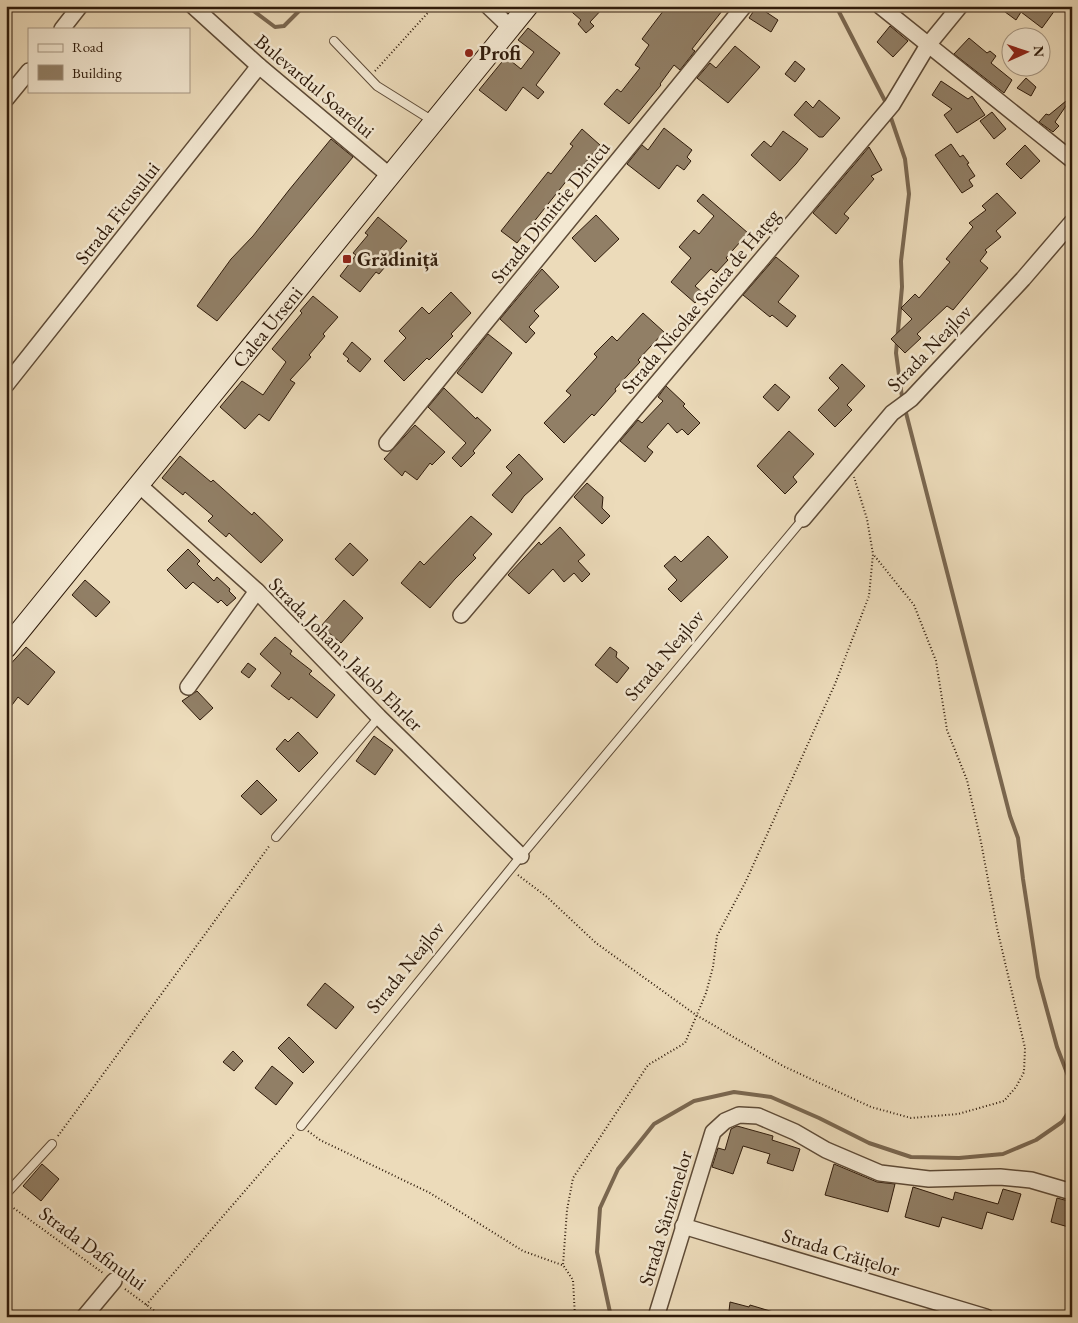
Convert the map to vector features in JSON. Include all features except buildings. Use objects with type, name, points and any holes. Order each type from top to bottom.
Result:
[{"type":"street","points":[[63,28],[80,6]]},
{"type":"street","name":"Bulevardul Soarelui","points":[[193,6],[259,66],[390,176]]},
{"type":"street","points":[[488,6],[510,28]]},
{"type":"street","name":"Calea Urseni","points":[[6,648],[528,6]]},
{"type":"street","name":"Strada Dimitrie Dinicu","points":[[387,443],[744,6]]},
{"type":"street","points":[[880,6],[928,45],[1069,152]]},
{"type":"street","name":"Strada Nicolae Stoica de Hațeg","points":[[461,615],[892,105],[928,45],[960,6]]},
{"type":"street","name":"Strada Ficusului","points":[[6,385],[259,66]]},
{"type":"street","points":[[6,99],[28,72]]},
{"type":"street","name":"Strada Neajlov","points":[[803,519],[892,412],[911,399],[1023,279],[1072,222]]},
{"type":"street","name":"Strada Johann Jakob Ehrler","points":[[139,484],[257,591],[379,717],[521,856]]},
{"type":"street","points":[[188,687],[257,591]]},
{"type":"street","name":"Strada Sânzienelor","points":[[656,1317],[713,1132],[724,1120],[739,1116],[758,1116],[795,1132],[826,1150],[880,1173],[929,1179],[1000,1177],[1031,1180],[1072,1192]]},
{"type":"street","name":"Strada Crăițelor","points":[[683,1226],[986,1317]]},
{"type":"street","points":[[84,1317],[114,1281]]},
{"type":"lane","points":[[334,41],[377,86],[434,122]]},
{"type":"lane","name":"Strada Neajlov","points":[[300,1126],[521,856],[803,519]]},
{"type":"lane","points":[[276,837],[379,717]]},
{"type":"lane","points":[[6,1194],[52,1144]]},
{"type":"path","points":[[369,78],[434,6]]},
{"type":"path","points":[[563,1265],[567,1210],[573,1178],[648,1065],[685,1043],[706,994],[713,967],[717,936],[746,882],[827,702],[869,596],[873,554],[867,519],[850,463]]},
{"type":"path","points":[[511,869],[547,897],[596,943],[696,1015],[783,1066],[871,1108],[911,1118],[958,1114],[1004,1101],[1016,1087],[1024,1072],[1025,1048],[997,928],[967,780],[948,730],[936,661],[914,605],[873,554]]},
{"type":"path","points":[[52,1144],[276,837]]},
{"type":"path","points":[[146,1305],[300,1126],[320,1140],[430,1193],[523,1251],[563,1265],[573,1280],[575,1317]]},
{"type":"path","name":"Strada Dafinului","points":[[6,1202],[163,1317]]},
{"type":"waterway","points":[[247,6],[275,27],[284,26],[304,6]]},
{"type":"waterway","points":[[836,6],[885,101]]},
{"type":"waterway","points":[[891,118],[905,159],[909,194],[901,261],[902,287],[896,353],[902,397]]},
{"type":"waterway","points":[[905,409],[1010,816],[1018,838],[1038,977],[1057,1047],[1072,1086]]},
{"type":"waterway","points":[[611,1317],[597,1252],[600,1208],[618,1169],[654,1124],[694,1101],[734,1092],[771,1097],[869,1143],[911,1157],[959,1158],[1003,1154],[1036,1140],[1062,1122],[1072,1107]]},
{"type":"place","name":"Profi","points":[[469,53]]},
{"type":"place","name":"Grădiniță","points":[[347,259]]}]
